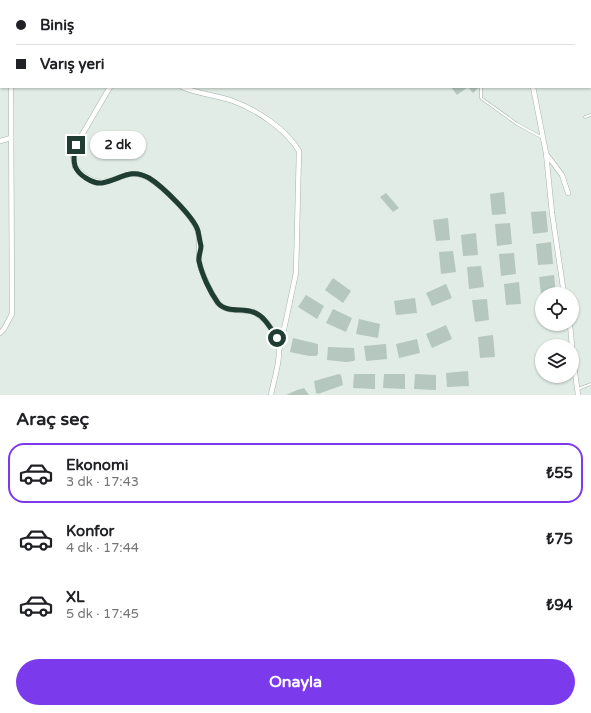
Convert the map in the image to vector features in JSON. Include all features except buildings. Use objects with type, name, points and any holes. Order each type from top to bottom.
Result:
[{"type":"street","points":[[0,333],[4,329],[12,314],[11,88]]},
{"type":"street","points":[[109,88],[76,145],[73,155],[76,167],[92,181],[102,183],[123,175],[137,174],[148,178],[166,190],[193,221],[201,247],[199,260],[211,291],[219,304],[225,308],[253,312],[262,317],[277,338],[279,351]]},
{"type":"street","points":[[186,88],[233,101],[256,112],[293,141],[299,151],[296,273],[271,395]]},
{"type":"street","points":[[533,88],[546,153],[552,214],[563,287]]},
{"type":"street","points":[[0,141],[11,138]]},
{"type":"street","points":[[546,153],[562,175],[568,193]]},
{"type":"street","points":[[576,383],[578,395]]},
{"type":"lane","points":[[481,88],[481,98],[517,124],[542,138]]},
{"type":"lane","points":[[585,117],[591,114]]},
{"type":"lane","points":[[577,389],[591,384]]},
{"type":"route","points":[[76,145],[73,155],[76,167],[83,175],[92,181],[102,183],[123,175],[137,174],[148,178],[166,190],[193,221],[201,247],[199,260],[202,270],[211,291],[219,304],[225,308],[253,312],[262,317],[277,338]]}]
